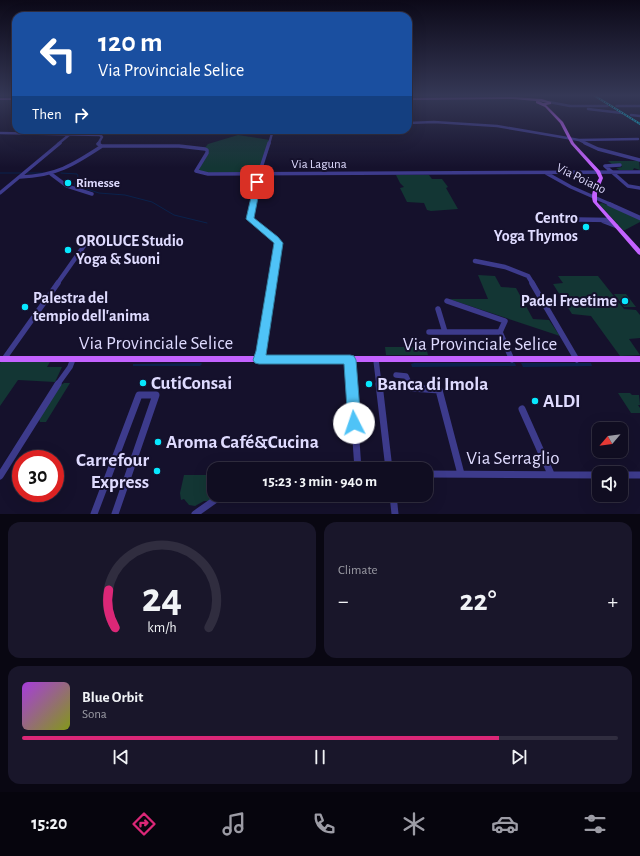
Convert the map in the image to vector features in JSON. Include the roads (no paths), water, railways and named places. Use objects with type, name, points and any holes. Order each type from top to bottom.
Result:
[{"type":"main road","points":[[560,120],[574,146],[598,172],[601,178],[594,200],[602,219],[610,220],[640,253]]},
{"type":"main road","name":"Via Provinciale Selice","points":[[2,359],[71,361],[640,359]]},
{"type":"street","points":[[412,123],[434,122],[491,125],[579,140],[638,139]]},
{"type":"street","points":[[1,132],[12,132]]},
{"type":"street","points":[[0,194],[70,134],[102,137],[98,144],[102,146],[66,169],[51,174],[34,177],[20,177]]},
{"type":"street","points":[[259,360],[262,351],[279,243],[275,238],[250,219],[259,174],[272,134]]},
{"type":"street","points":[[579,140],[598,149],[640,160]]},
{"type":"street","name":"Via Laguna","points":[[102,146],[179,146],[205,149],[208,152],[196,171],[200,173],[640,172]]},
{"type":"street","points":[[620,165],[605,166],[628,186],[640,188]]},
{"type":"street","name":"Via Poiano","points":[[546,172],[594,200],[608,203],[640,218]]},
{"type":"street","points":[[51,174],[67,186],[92,194]]},
{"type":"street","points":[[546,219],[602,219],[616,226]]},
{"type":"street","points":[[2,359],[86,243]]},
{"type":"street","points":[[475,260],[505,267],[528,276],[577,360]]},
{"type":"street","points":[[447,301],[505,321],[500,332],[512,360]]},
{"type":"street","points":[[438,309],[445,332]]},
{"type":"street","points":[[429,332],[500,332]]},
{"type":"street","points":[[350,360],[357,462]]},
{"type":"street","points":[[376,360],[388,462]]},
{"type":"street","points":[[0,476],[71,361]]},
{"type":"street","points":[[396,375],[406,376],[411,388],[439,390],[461,474]]},
{"type":"street","points":[[94,514],[139,395],[156,395],[115,514]]},
{"type":"street","points":[[522,409],[551,474]]},
{"type":"street","name":"Via Serraglio","points":[[433,474],[592,475]]},
{"type":"street","points":[[628,475],[640,475]]},
{"type":"street","points":[[195,514],[212,502]]},
{"type":"street","points":[[393,502],[395,514]]},
{"type":"water","points":[[515,363],[516,366],[412,367],[411,364]]},
{"type":"water","points":[[521,363],[591,363],[592,366],[523,367]]},
{"type":"water","points":[[133,364],[202,364],[200,366],[133,366]]},
{"type":"waterway","points":[[0,173],[21,173]]},
{"type":"waterway","points":[[27,173],[44,173]]},
{"type":"waterway","points":[[61,173],[77,174],[78,176],[74,185],[99,193],[125,195],[152,202],[174,215],[207,223]]},
{"type":"railway","points":[[634,120],[640,124]]},
{"type":"place","name":"Rimesse","points":[[68,183]]},
{"type":"place","name":"Centro Yoga Thymos","points":[[586,227]]},
{"type":"place","name":"OROLUCE Studio Yoga & Suoni","points":[[68,250]]},
{"type":"place","name":"Padel Freetime","points":[[625,301]]},
{"type":"place","name":"Palestra del tempio dell'anima","points":[[25,307]]},
{"type":"place","name":"CutiConsai","points":[[143,383]]},
{"type":"place","name":"Banca di Imola","points":[[369,384]]},
{"type":"place","name":"ALDI","points":[[535,401]]},
{"type":"place","name":"Aroma Café&Cucina","points":[[158,442]]},
{"type":"place","name":"Carrefour Express","points":[[157,471]]}]
